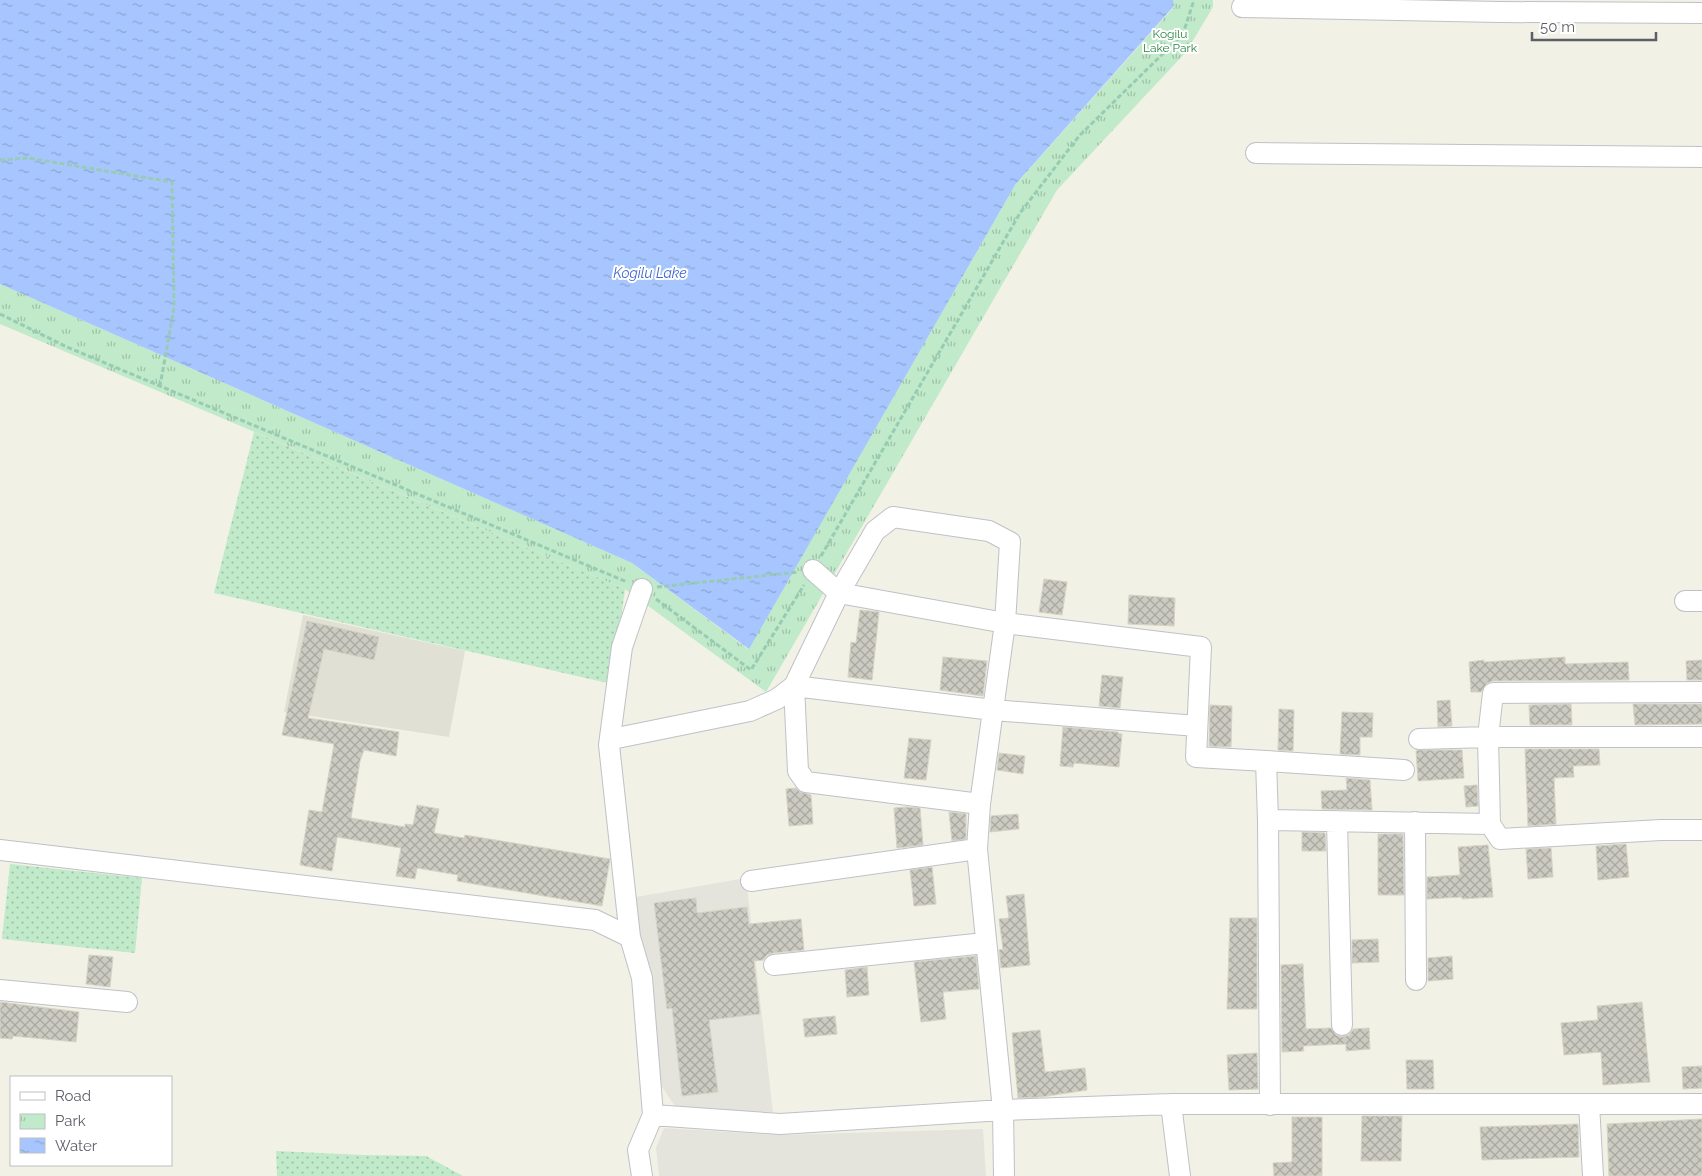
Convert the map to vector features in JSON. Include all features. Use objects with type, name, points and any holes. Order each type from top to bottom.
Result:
[{"type":"street","points":[[1242,7],[1499,12],[1702,13]]},
{"type":"street","points":[[1256,153],[1702,157]]},
{"type":"street","points":[[617,738],[750,711],[777,699],[794,686],[839,593],[875,531],[893,517],[988,531],[1010,542],[1006,623],[980,804],[977,849],[1003,1110],[1004,1176]]},
{"type":"street","points":[[813,570],[839,593],[1006,623],[1201,647],[1196,757],[1404,770]]},
{"type":"street","points":[[642,589],[622,647],[609,745],[630,938],[642,978],[653,1114],[638,1150],[642,1176]]},
{"type":"street","points":[[794,686],[993,710],[1197,726]]},
{"type":"street","points":[[794,686],[798,771],[806,782],[980,804]]},
{"type":"street","points":[[1702,692],[1493,693],[1488,737],[1490,824],[1500,839],[1661,830],[1702,830]]},
{"type":"street","points":[[1419,739],[1488,737],[1702,737]]},
{"type":"street","points":[[1266,761],[1270,1105]]},
{"type":"street","points":[[1268,820],[1490,824]]},
{"type":"street","points":[[1337,821],[1342,1026]]},
{"type":"street","points":[[1415,822],[1416,980]]},
{"type":"street","points":[[751,881],[977,849]]},
{"type":"street","points":[[0,850],[595,920],[630,938]]},
{"type":"street","points":[[774,965],[985,943]]},
{"type":"street","points":[[0,990],[127,1002]]},
{"type":"street","points":[[653,1114],[780,1124],[1003,1110],[1171,1104],[1702,1104]]},
{"type":"street","points":[[1171,1104],[1180,1176]]},
{"type":"street","points":[[1589,1104],[1593,1176]]},
{"type":"path","points":[[0,314],[67,346],[160,386],[642,589],[751,670],[813,570],[1020,213],[1079,136],[1183,34],[1194,0]]},
{"type":"path","points":[[0,160],[28,158],[172,182],[174,308],[160,386]]},
{"type":"path","points":[[642,589],[813,570]]},
{"type":"shaded area","points":[[303,615],[465,651],[449,737],[284,712]]},
{"type":"shaded area","points":[[746,878],[773,1112],[689,1111],[677,1109],[662,1087],[630,898]]},
{"type":"shaded area","points":[[664,1128],[778,1135],[983,1129],[986,1176],[659,1176],[656,1148]]},
{"type":"green space","name":"Kogilu Lake Park","points":[[1173,0],[1213,0],[1213,7],[1186,52],[1057,190],[766,692],[625,589],[0,324],[0,284],[632,563],[748,649],[1015,185],[1174,7]]},
{"type":"green space","points":[[254,432],[625,589],[612,684],[214,593]]},
{"type":"green space","points":[[10,864],[142,878],[135,953],[2,939]]},
{"type":"green space","points":[[276,1151],[426,1156],[463,1176],[277,1176]]},
{"type":"water","name":"Kogilu Lake","points":[[0,0],[1173,0],[1174,6],[1015,185],[749,649],[632,563],[0,284]]},
{"type":"building","points":[[1044,579],[1067,582],[1062,615],[1039,612]]},
{"type":"building","points":[[1129,595],[1175,598],[1174,626],[1128,624]]},
{"type":"building","points":[[860,610],[879,612],[872,680],[848,677],[851,642],[856,643]]},
{"type":"building","points":[[307,621],[379,637],[374,660],[324,649],[308,718],[399,732],[396,756],[364,750],[360,761],[351,818],[405,827],[405,824],[413,825],[417,805],[439,809],[434,833],[464,838],[465,835],[610,859],[602,906],[457,881],[458,875],[417,868],[415,879],[396,876],[401,848],[337,837],[332,871],[300,865],[309,810],[322,812],[334,744],[282,735]]},
{"type":"building","points":[[943,657],[987,661],[983,696],[940,690]]},
{"type":"building","points":[[1565,657],[1565,664],[1628,662],[1629,680],[1493,681],[1487,683],[1481,692],[1471,692],[1469,662]]},
{"type":"building","points":[[1702,660],[1702,680],[1687,680],[1686,661]]},
{"type":"building","points":[[1102,675],[1123,677],[1120,708],[1099,706]]},
{"type":"building","points":[[1450,700],[1452,726],[1438,727],[1437,701]]},
{"type":"building","points":[[1571,704],[1572,725],[1530,725],[1529,705]]},
{"type":"building","points":[[1633,704],[1702,704],[1702,724],[1635,725]]},
{"type":"building","points":[[1210,705],[1232,706],[1231,747],[1209,746]]},
{"type":"building","points":[[1279,709],[1294,710],[1293,751],[1278,750]]},
{"type":"building","points":[[1342,712],[1373,713],[1372,737],[1360,737],[1360,755],[1340,754]]},
{"type":"building","points":[[1063,727],[1118,732],[1122,734],[1119,767],[1074,763],[1073,767],[1060,766]]},
{"type":"building","points":[[909,738],[931,740],[926,780],[904,778]]},
{"type":"building","points":[[1525,749],[1599,749],[1600,765],[1573,766],[1574,777],[1554,778],[1556,824],[1528,826]]},
{"type":"building","points":[[1416,750],[1462,750],[1464,778],[1418,781]]},
{"type":"building","points":[[999,753],[1025,756],[1023,774],[997,770]]},
{"type":"building","points":[[1346,778],[1370,780],[1372,810],[1322,809],[1321,791],[1347,790]]},
{"type":"building","points":[[1477,785],[1478,806],[1466,807],[1464,786]]},
{"type":"building","points":[[796,788],[800,792],[811,795],[813,824],[789,826],[786,789]]},
{"type":"building","points":[[894,808],[920,808],[923,845],[897,848]]},
{"type":"building","points":[[949,812],[966,814],[966,839],[952,841]]},
{"type":"building","points":[[1018,814],[1019,829],[990,832],[991,816]]},
{"type":"building","points":[[1302,832],[1325,833],[1326,851],[1302,851]]},
{"type":"building","points":[[1378,834],[1403,834],[1404,895],[1378,895]]},
{"type":"building","points":[[1626,844],[1629,877],[1598,880],[1596,846]]},
{"type":"building","points":[[1488,845],[1493,897],[1427,899],[1427,877],[1460,875],[1458,847]]},
{"type":"building","points":[[1551,848],[1553,877],[1528,879],[1526,849]]},
{"type":"building","points":[[932,867],[936,904],[914,906],[910,870]]},
{"type":"building","points":[[1024,894],[1030,965],[1001,968],[999,950],[1003,949],[999,919],[1009,918],[1006,896]]},
{"type":"building","points":[[696,898],[697,913],[747,907],[749,924],[801,919],[804,950],[773,953],[767,955],[763,960],[754,961],[760,1014],[709,1020],[718,1092],[682,1096],[672,1008],[667,1009],[654,903]]},
{"type":"building","points":[[1230,918],[1257,918],[1257,1009],[1227,1009]]},
{"type":"building","points":[[1378,939],[1379,962],[1352,963],[1352,940]]},
{"type":"building","points":[[89,955],[113,957],[110,987],[86,984]]},
{"type":"building","points":[[976,956],[979,989],[943,992],[946,1019],[921,1022],[914,962]]},
{"type":"building","points":[[1452,956],[1453,979],[1428,981],[1428,958]]},
{"type":"building","points":[[1303,964],[1306,1029],[1331,1028],[1336,1035],[1342,1037],[1349,1035],[1353,1029],[1369,1028],[1370,1049],[1346,1051],[1346,1044],[1303,1046],[1304,1051],[1282,1052],[1281,965]]},
{"type":"building","points":[[867,967],[869,995],[847,997],[845,970]]},
{"type":"building","points":[[0,1002],[79,1012],[76,1042],[13,1036],[12,1039],[0,1038]]},
{"type":"building","points":[[1642,1002],[1650,1082],[1603,1085],[1601,1052],[1564,1055],[1561,1023],[1598,1020],[1597,1006]]},
{"type":"building","points":[[835,1016],[837,1034],[805,1037],[803,1019]]},
{"type":"building","points":[[1040,1030],[1045,1072],[1085,1068],[1087,1090],[1041,1097],[1018,1098],[1012,1033]]},
{"type":"building","points":[[1257,1053],[1258,1089],[1229,1090],[1227,1055]]},
{"type":"building","points":[[1406,1060],[1433,1060],[1434,1089],[1407,1089]]},
{"type":"building","points":[[1702,1066],[1702,1088],[1683,1089],[1682,1067]]},
{"type":"building","points":[[1362,1116],[1402,1116],[1401,1161],[1361,1161]]},
{"type":"building","points":[[1292,1117],[1322,1117],[1322,1176],[1274,1176],[1273,1163],[1292,1162]]},
{"type":"building","points":[[1702,1119],[1702,1176],[1609,1176],[1607,1124]]},
{"type":"building","points":[[1578,1124],[1579,1157],[1482,1160],[1480,1127]]}]
